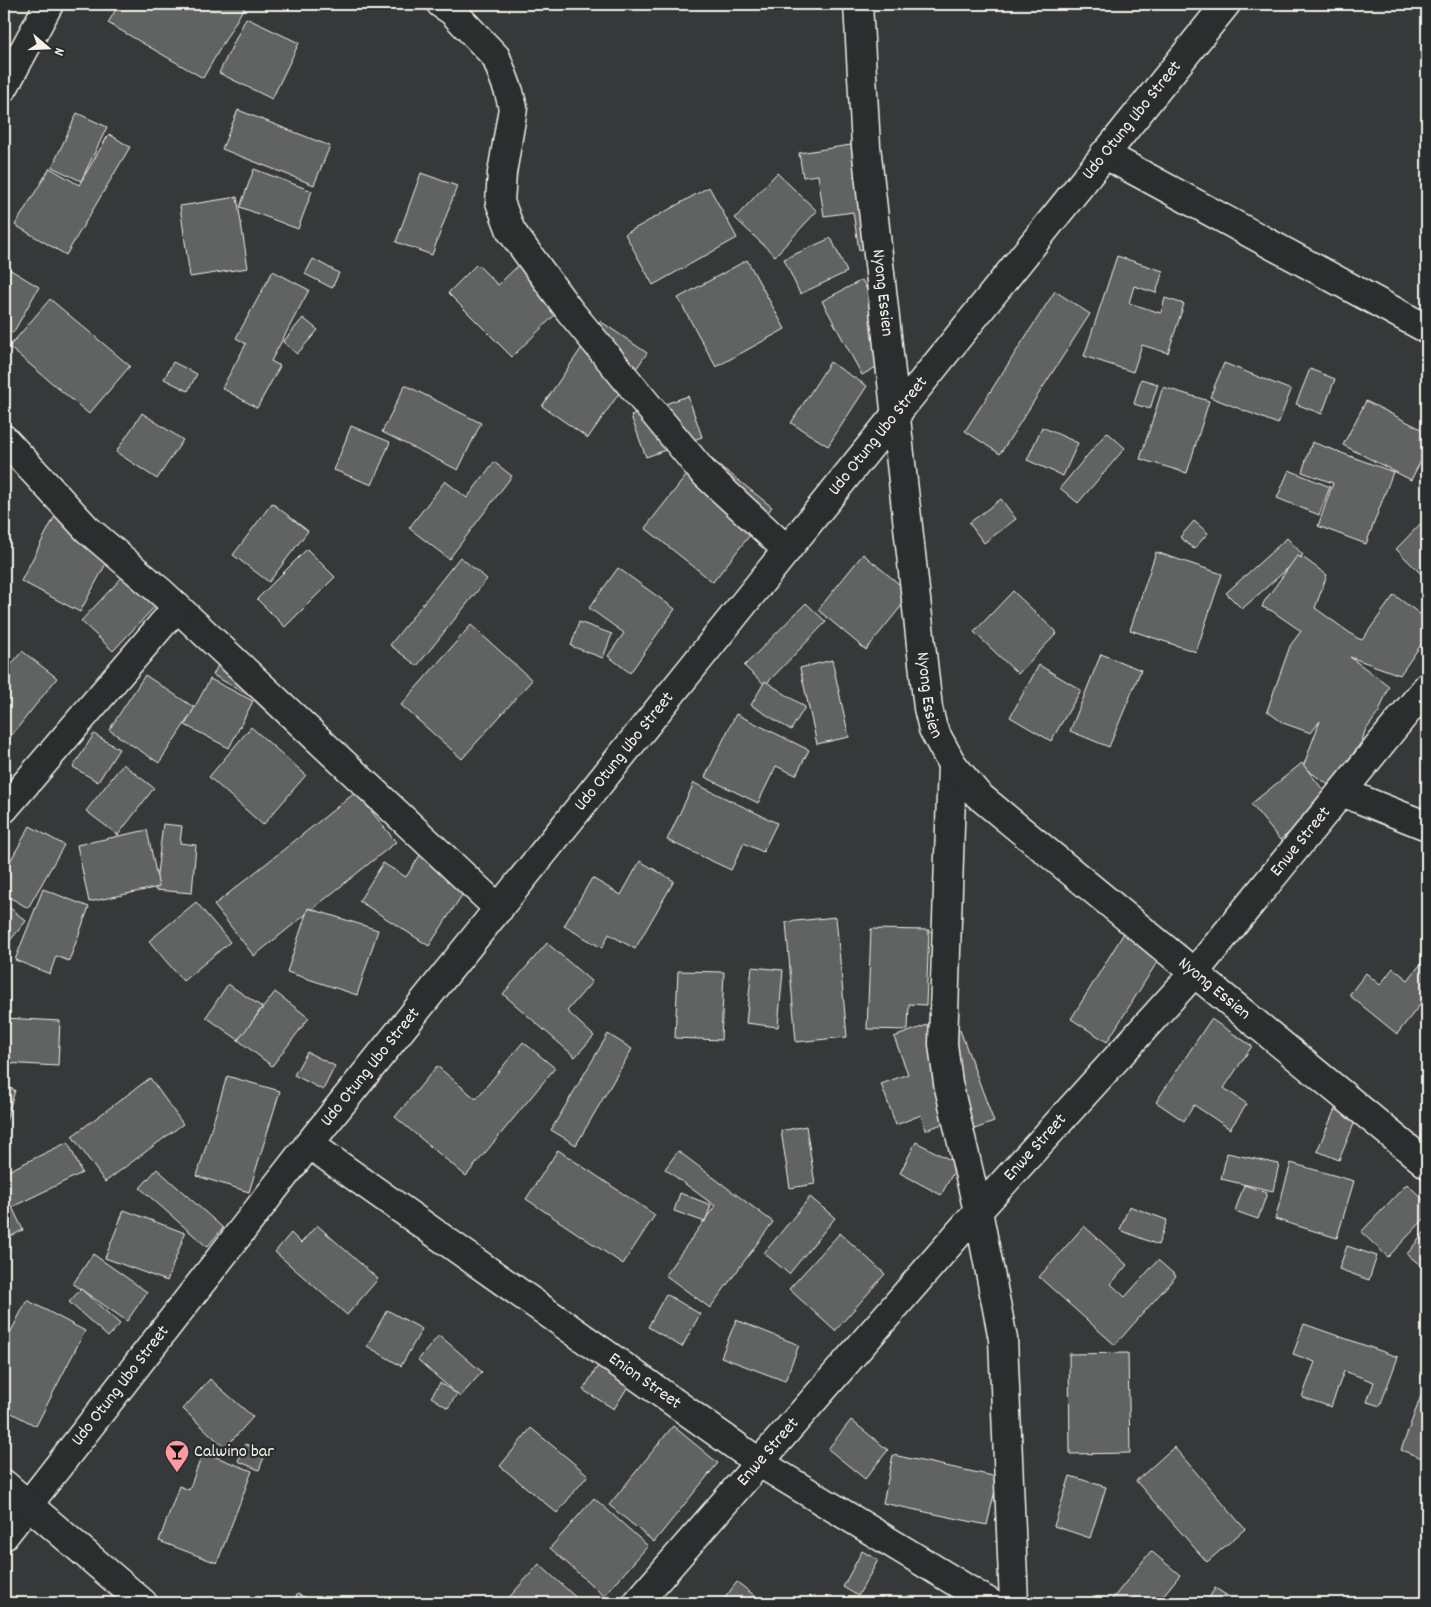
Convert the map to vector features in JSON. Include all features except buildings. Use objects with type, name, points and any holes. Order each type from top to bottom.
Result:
[{"type":"street","points":[[4,87],[49,4]]},
{"type":"street","points":[[441,4],[452,10],[496,57],[509,92],[513,108],[502,173],[500,202],[511,231],[569,310],[702,471],[787,550]]},
{"type":"street","name":"Nyong Essien","points":[[858,4],[866,146],[928,708],[933,729],[952,764],[978,795],[1427,1164]]},
{"type":"street","name":"Udo Otung Ubo Street","points":[[4,1536],[309,1144],[1226,4]]},
{"type":"street","points":[[1104,154],[1427,330]]},
{"type":"street","points":[[4,439],[87,529],[177,607],[499,910]]},
{"type":"street","points":[[4,809],[177,607]]},
{"type":"street","name":"Enwe Street","points":[[638,1603],[978,1211],[1194,973],[1427,687]]},
{"type":"street","points":[[952,764],[943,1044],[948,1083],[978,1211],[1003,1339],[1014,1603]]},
{"type":"street","points":[[1342,792],[1427,826]]},
{"type":"street","name":"Enion Street","points":[[309,1144],[760,1462],[990,1603]]},
{"type":"street","points":[[4,1484],[143,1603]]},
{"type":"place","name":"Calwino bar","points":[[177,1473]]}]
